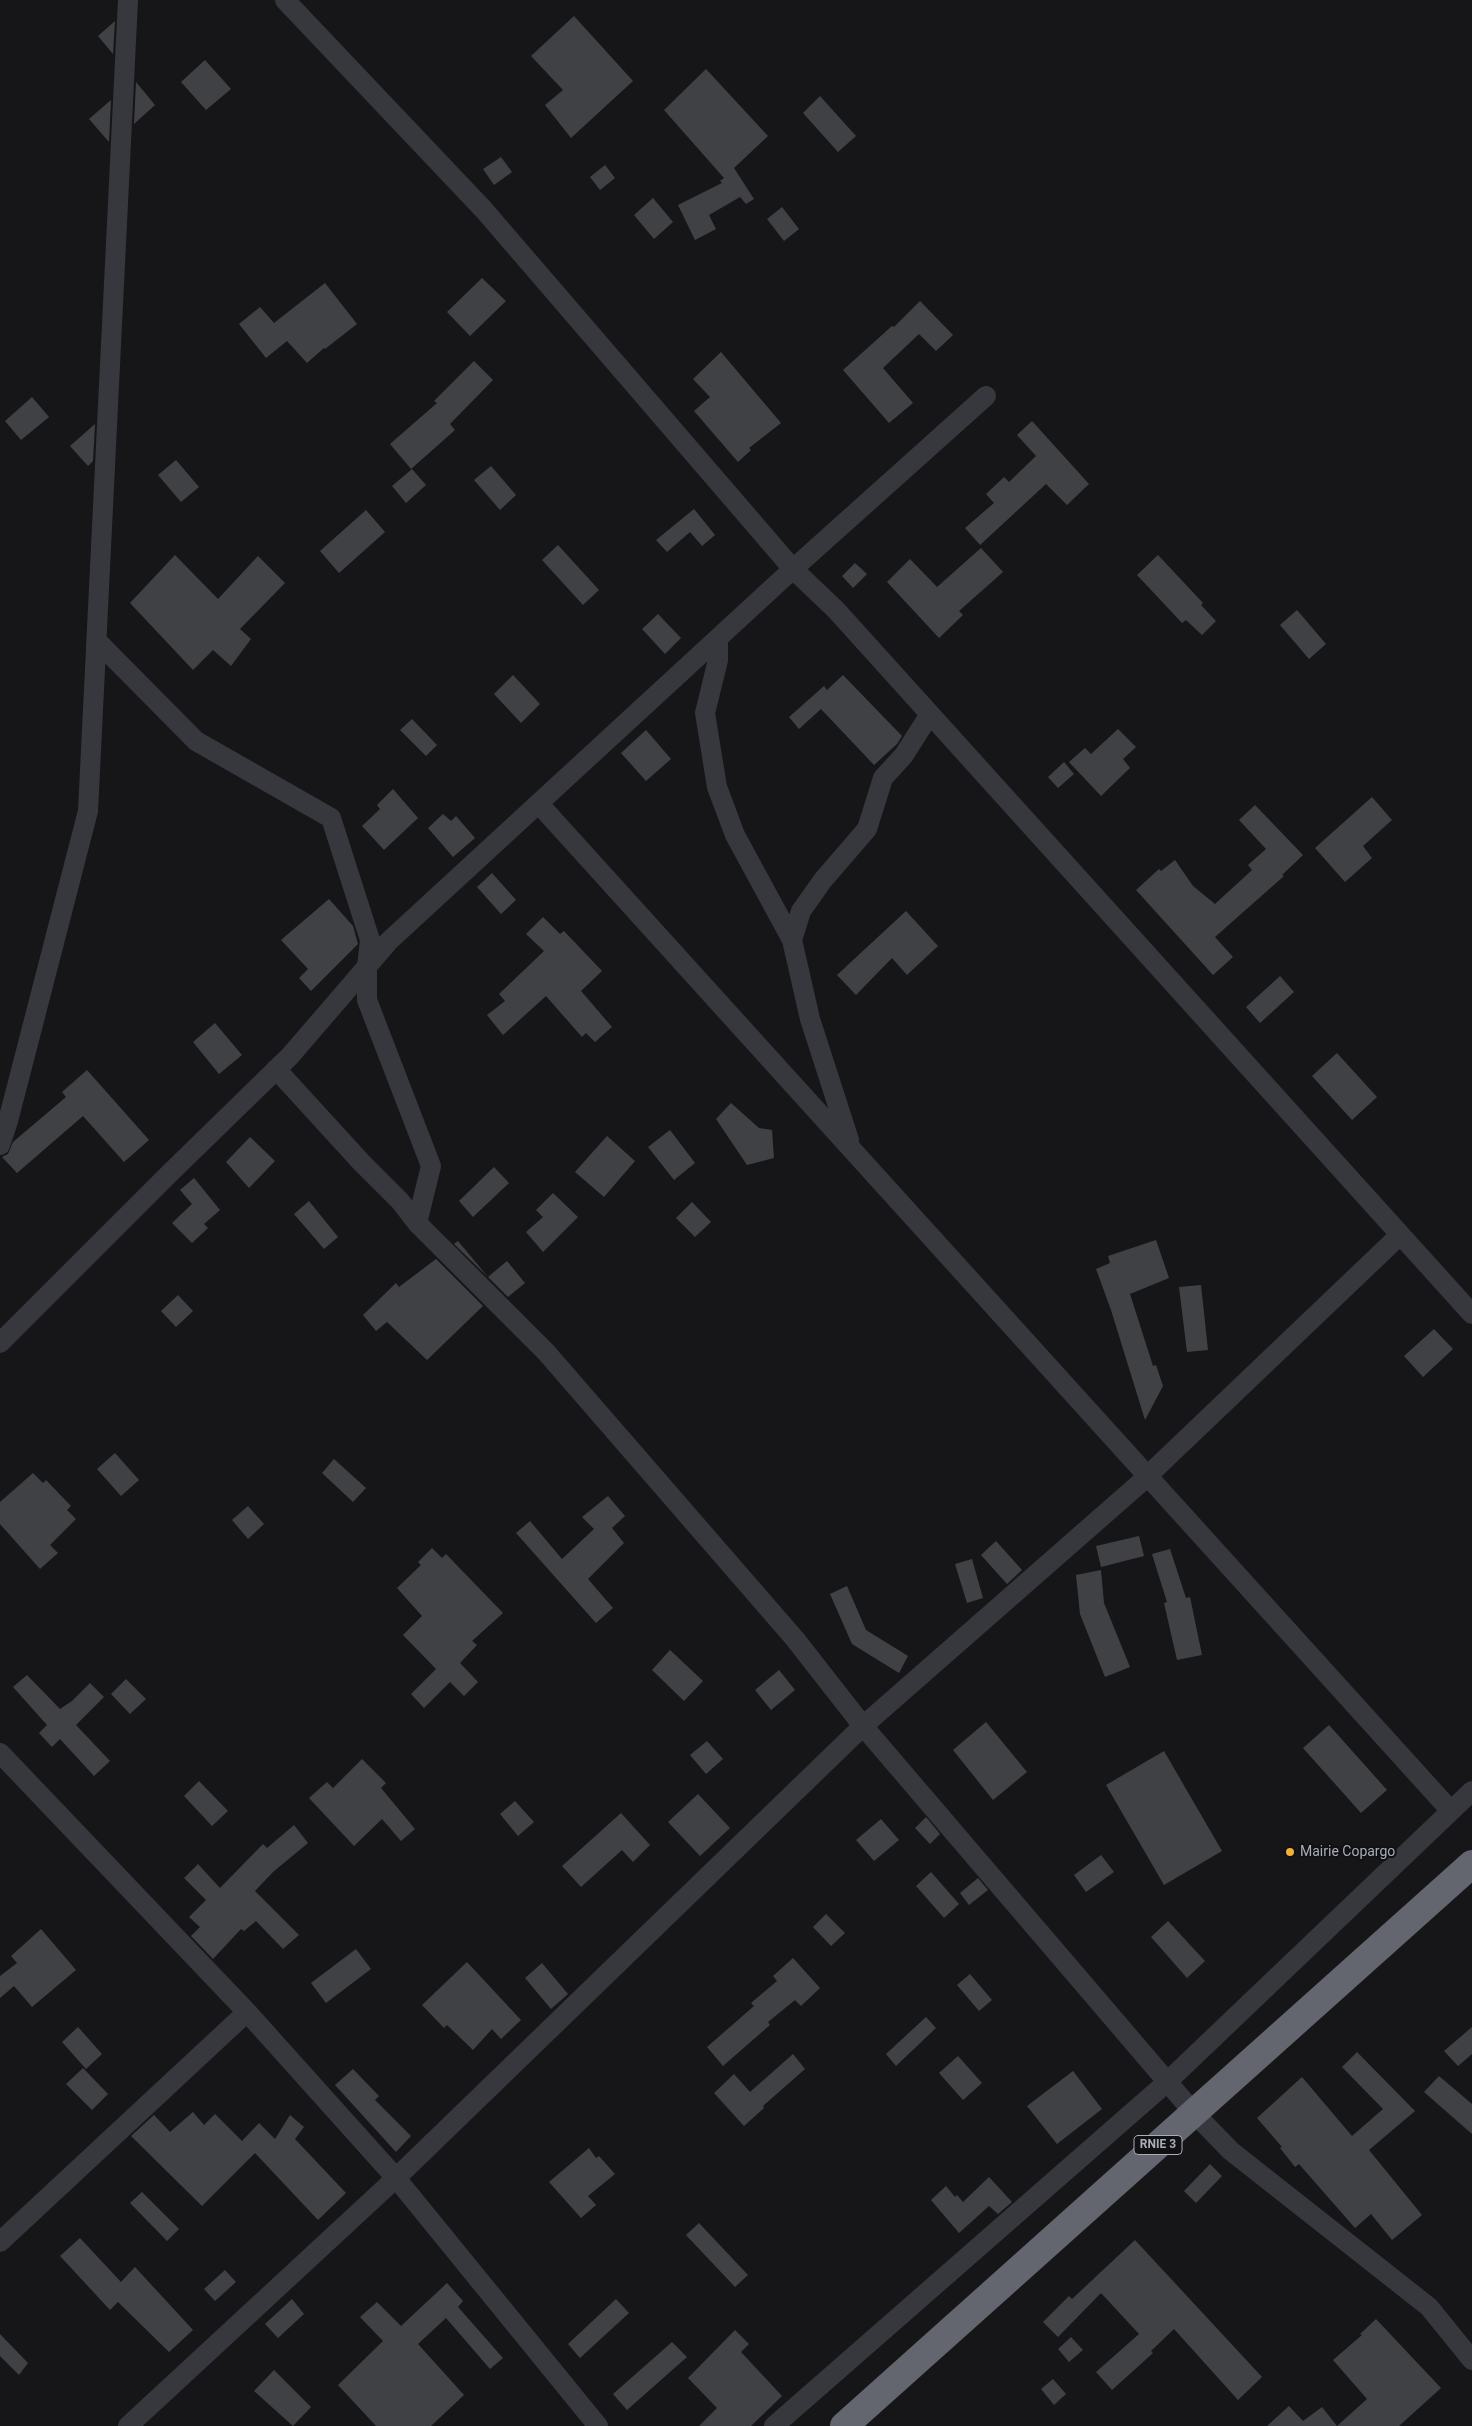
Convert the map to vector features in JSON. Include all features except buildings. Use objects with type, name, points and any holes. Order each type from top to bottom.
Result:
[{"type":"highway","name":"RNIE 3","points":[[844,2426],[1472,1864]]},
{"type":"street","points":[[0,1145],[8,1122],[88,811],[98,642],[128,0]]},
{"type":"street","points":[[285,0],[484,210],[793,570],[836,610],[1472,1314]]},
{"type":"street","points":[[0,1343],[276,1069],[389,941],[793,570],[986,396]]},
{"type":"street","points":[[718,640],[718,660],[705,714],[716,787],[735,835],[792,940],[810,1019],[852,1149]]},
{"type":"street","points":[[98,642],[196,741],[331,818],[370,940],[367,967],[368,1000],[431,1166],[417,1224]]},
{"type":"street","points":[[792,940],[801,911],[823,880],[867,829],[883,778],[908,750],[930,714]]},
{"type":"street","points":[[539,804],[1452,1811]]},
{"type":"street","points":[[276,1069],[361,1162],[400,1201],[417,1224],[546,1352],[795,1639],[863,1726],[1166,2083],[1231,2151],[1429,2307],[1472,2360]]},
{"type":"street","points":[[128,2426],[396,2178],[863,1726],[1148,1476],[1400,1235]]},
{"type":"street","points":[[0,1753],[247,2012],[396,2178],[598,2426]]},
{"type":"street","points":[[774,2426],[1166,2083],[1472,1791]]},
{"type":"street","points":[[0,2242],[247,2012]]},
{"type":"place","name":"Mairie Copargo","points":[[1290,1852]]}]
